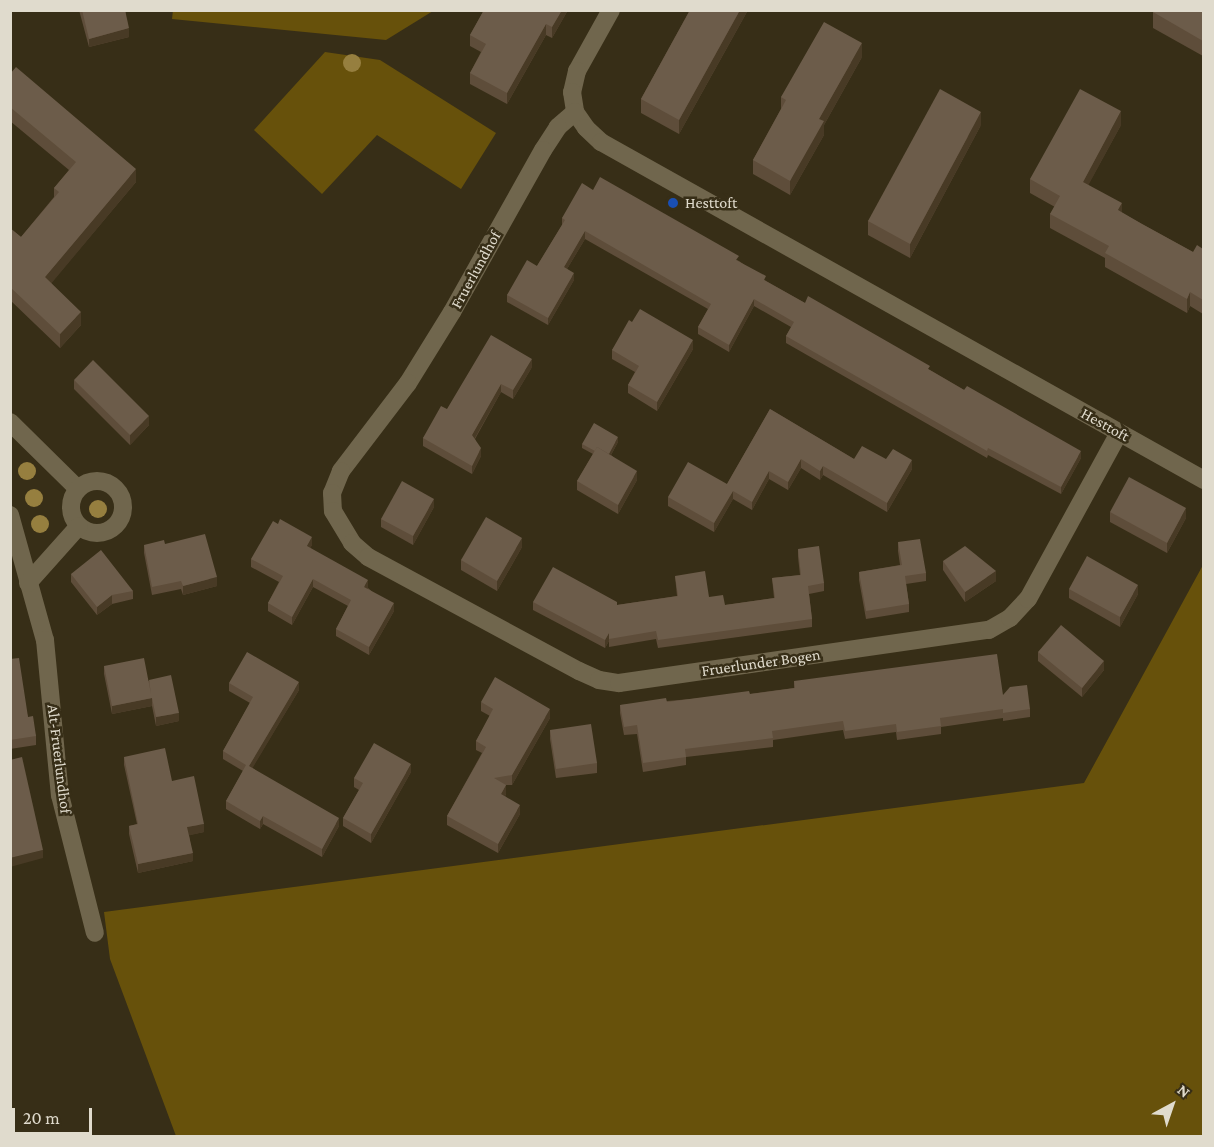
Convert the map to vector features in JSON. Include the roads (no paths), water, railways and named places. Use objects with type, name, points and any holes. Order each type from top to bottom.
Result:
[{"type":"street","points":[[575,112],[572,92],[577,71],[611,10]]},
{"type":"street","name":"Hesttoft","points":[[575,112],[586,128],[601,142],[1203,480]]},
{"type":"street","name":"Fruerlundhof","points":[[339,524],[333,512],[332,493],[341,471],[408,383],[452,312],[543,150],[558,127],[575,112]]},
{"type":"street","points":[[10,422],[78,489]]},
{"type":"street","name":"Fruerlunder Bogen","points":[[339,524],[352,543],[368,557],[579,671],[599,680],[619,683],[988,630],[1011,618],[1028,599],[1119,433]]},
{"type":"street","points":[[97,481],[107,483],[121,497],[123,507],[116,526],[97,533],[79,526],[71,508],[78,489],[97,481]]},
{"type":"street","name":"Alt-Fruerlundhof","points":[[10,514],[45,640],[60,795],[95,933]]},
{"type":"street","points":[[28,583],[79,526]]},
{"type":"place","name":"Hesttoft","points":[[673,203]]}]
